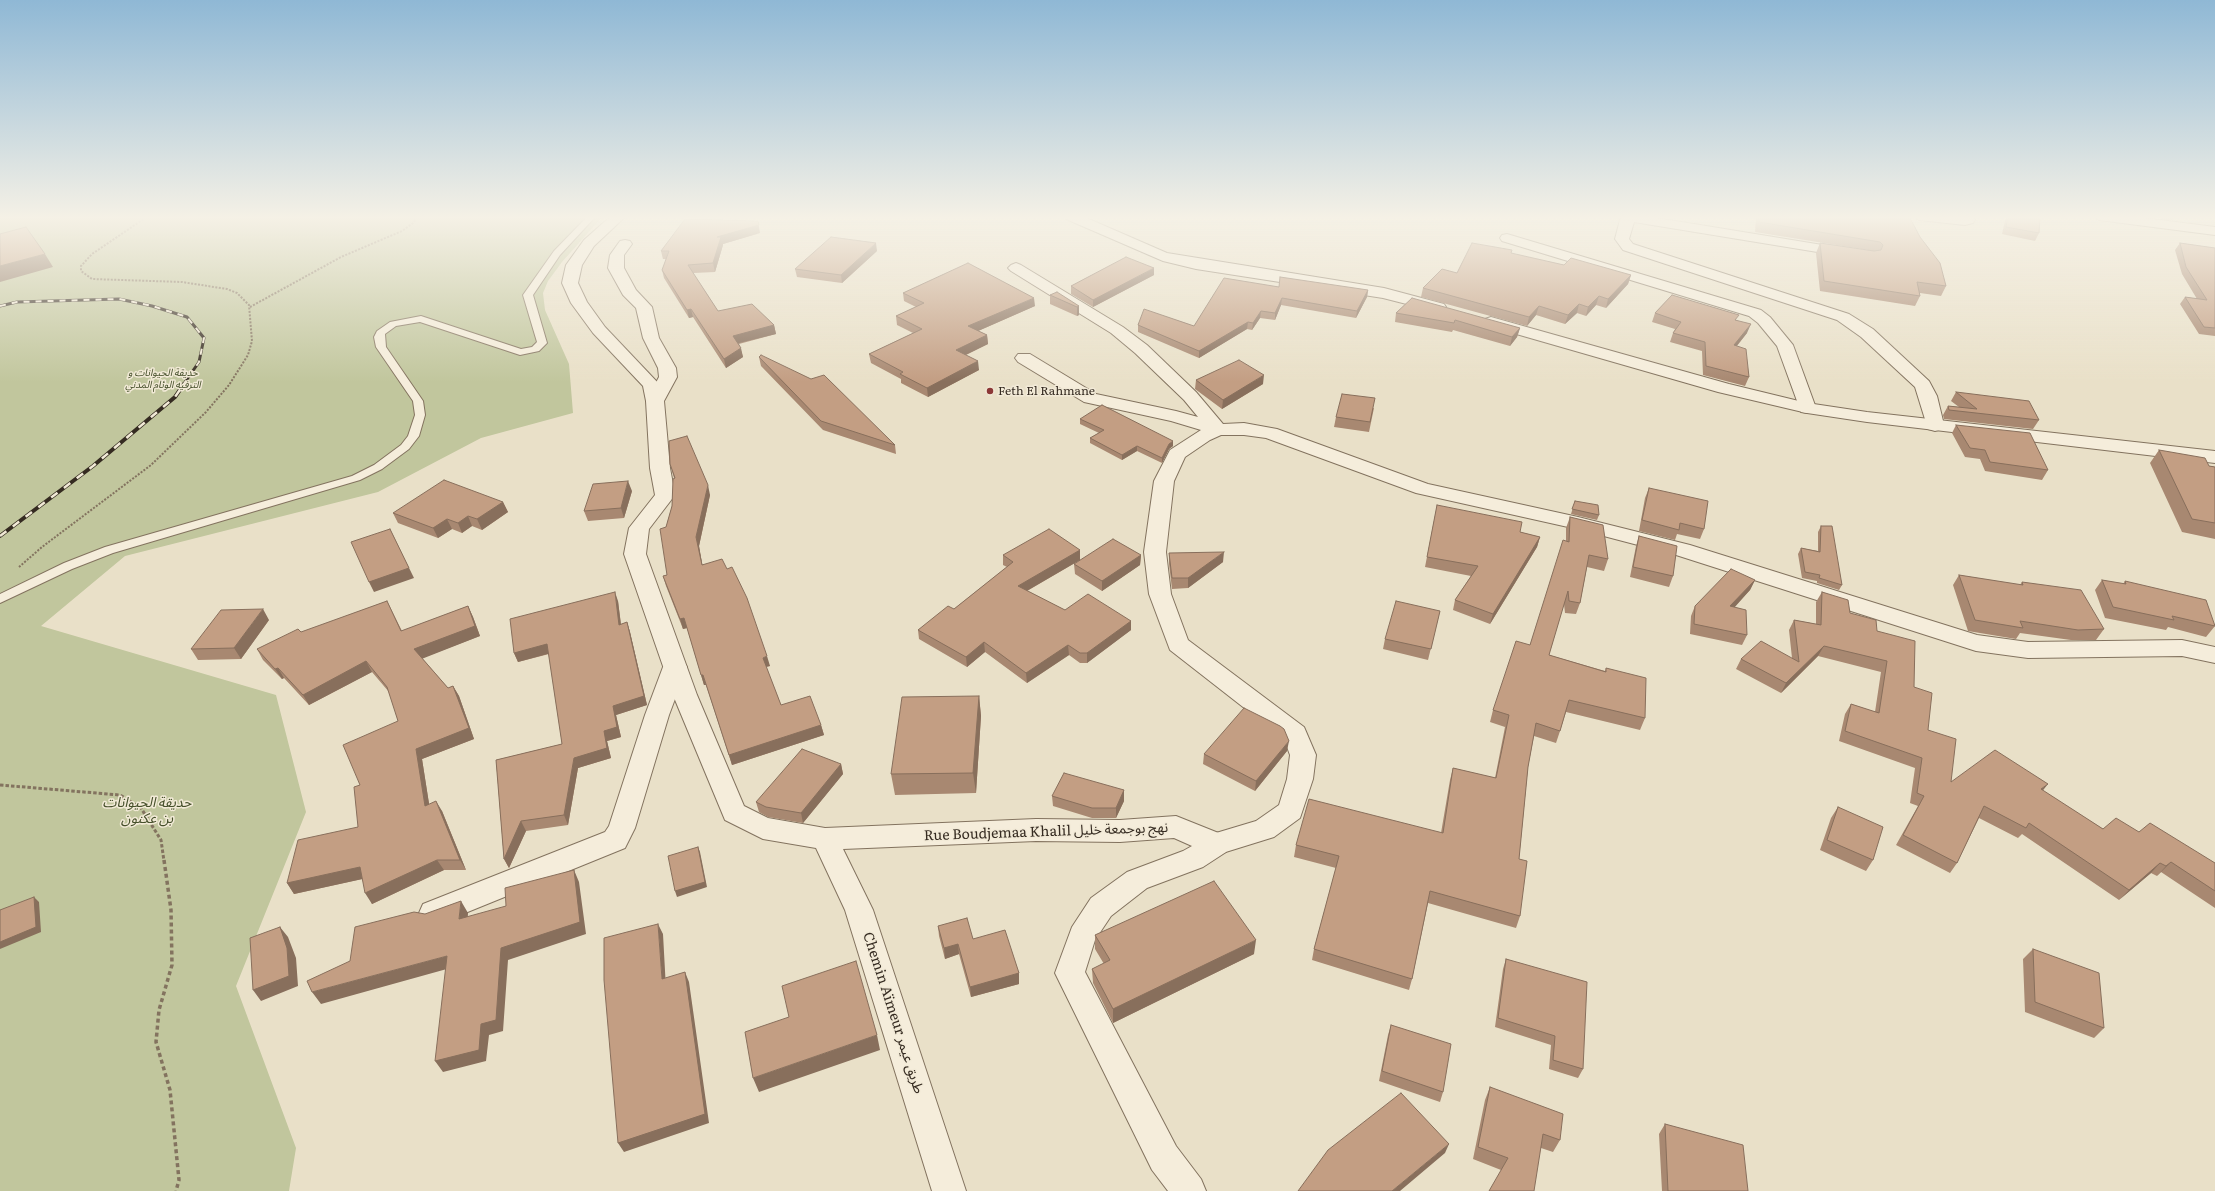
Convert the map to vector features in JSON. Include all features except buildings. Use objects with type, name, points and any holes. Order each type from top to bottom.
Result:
[{"type":"street","name":"Rue Boudjemaa Khalil نهج بوجمعة خليل","points":[[573,272],[570,283],[579,303],[599,330],[651,385],[655,401],[660,468],[665,495],[638,528],[635,554],[675,667],[713,767],[734,813],[763,828],[826,839],[1036,830],[1120,831],[1176,827],[1216,844]]},
{"type":"street","points":[[618,272],[630,292],[644,307],[651,338],[667,368],[668,377],[655,401]]},
{"type":"street","points":[[1022,272],[1117,330],[1142,349],[1190,396],[1218,430]]},
{"type":"street","points":[[1245,272],[1384,293],[1453,311]]},
{"type":"street","points":[[1618,272],[1755,313],[1764,320],[1785,345],[1807,408]]},
{"type":"street","points":[[1702,272],[1843,317],[1867,333],[1923,385],[1928,396],[1935,425]]},
{"type":"street","points":[[1476,317],[1724,388],[1807,408],[1935,425],[2215,457]]},
{"type":"street","points":[[1024,358],[1090,398],[1176,416],[1218,430]]},
{"type":"street","points":[[1189,1191],[1164,1158],[1070,973],[1082,936],[1101,907],[1137,880],[1193,859],[1216,844],[1265,829],[1291,811],[1300,779],[1303,755],[1296,734],[1178,644],[1160,594],[1155,552],[1164,481],[1176,454],[1203,436],[1218,430],[1244,428],[1270,433],[1423,489],[1578,523],[1683,550],[1976,643],[2028,650],[2182,648],[2215,656]]},
{"type":"street","points":[[432,913],[615,840],[622,828],[657,715],[675,667]]},
{"type":"street","name":"Chemin Aïmeur طريق عيمر","points":[[826,839],[859,910],[933,1136],[949,1191]]},
{"type":"lane","points":[[0,599],[68,566],[109,550],[356,478],[382,464],[405,447],[413,436],[420,416],[418,401],[381,348],[379,337],[380,333],[393,324],[421,319],[520,352],[535,349],[542,343],[528,295],[544,272]]},
{"type":"path","points":[[17,569],[42,547],[133,480],[206,412],[229,386],[248,355],[252,341],[250,307],[243,296],[227,289],[182,282],[92,279],[82,272]]},
{"type":"path","points":[[250,307],[314,272]]},
{"type":"path","points":[[0,785],[120,795],[141,808],[161,840],[171,910],[172,965],[159,1010],[156,1042],[170,1090],[179,1180],[176,1191]]},
{"type":"green space","name":"حديقة الحيوانات و الترفيه الوئام المدني","points":[[0,272],[555,272],[548,281],[543,293],[545,310],[569,364],[573,413],[481,438],[378,492],[125,556],[41,626],[276,695],[306,812],[236,986],[296,1148],[289,1191],[0,1191]]},
{"type":"railway","points":[[0,306],[17,302],[119,299],[152,306],[187,317],[204,338],[199,362],[183,385]]},
{"type":"railway","points":[[0,536],[93,466],[175,397],[184,384]]},
{"type":"place","name":"Feth El Rahmane","points":[[990,391]]},
{"type":"park label","name":"حديقة الحيوانات بن عكنون","points":[[147,812]]}]
